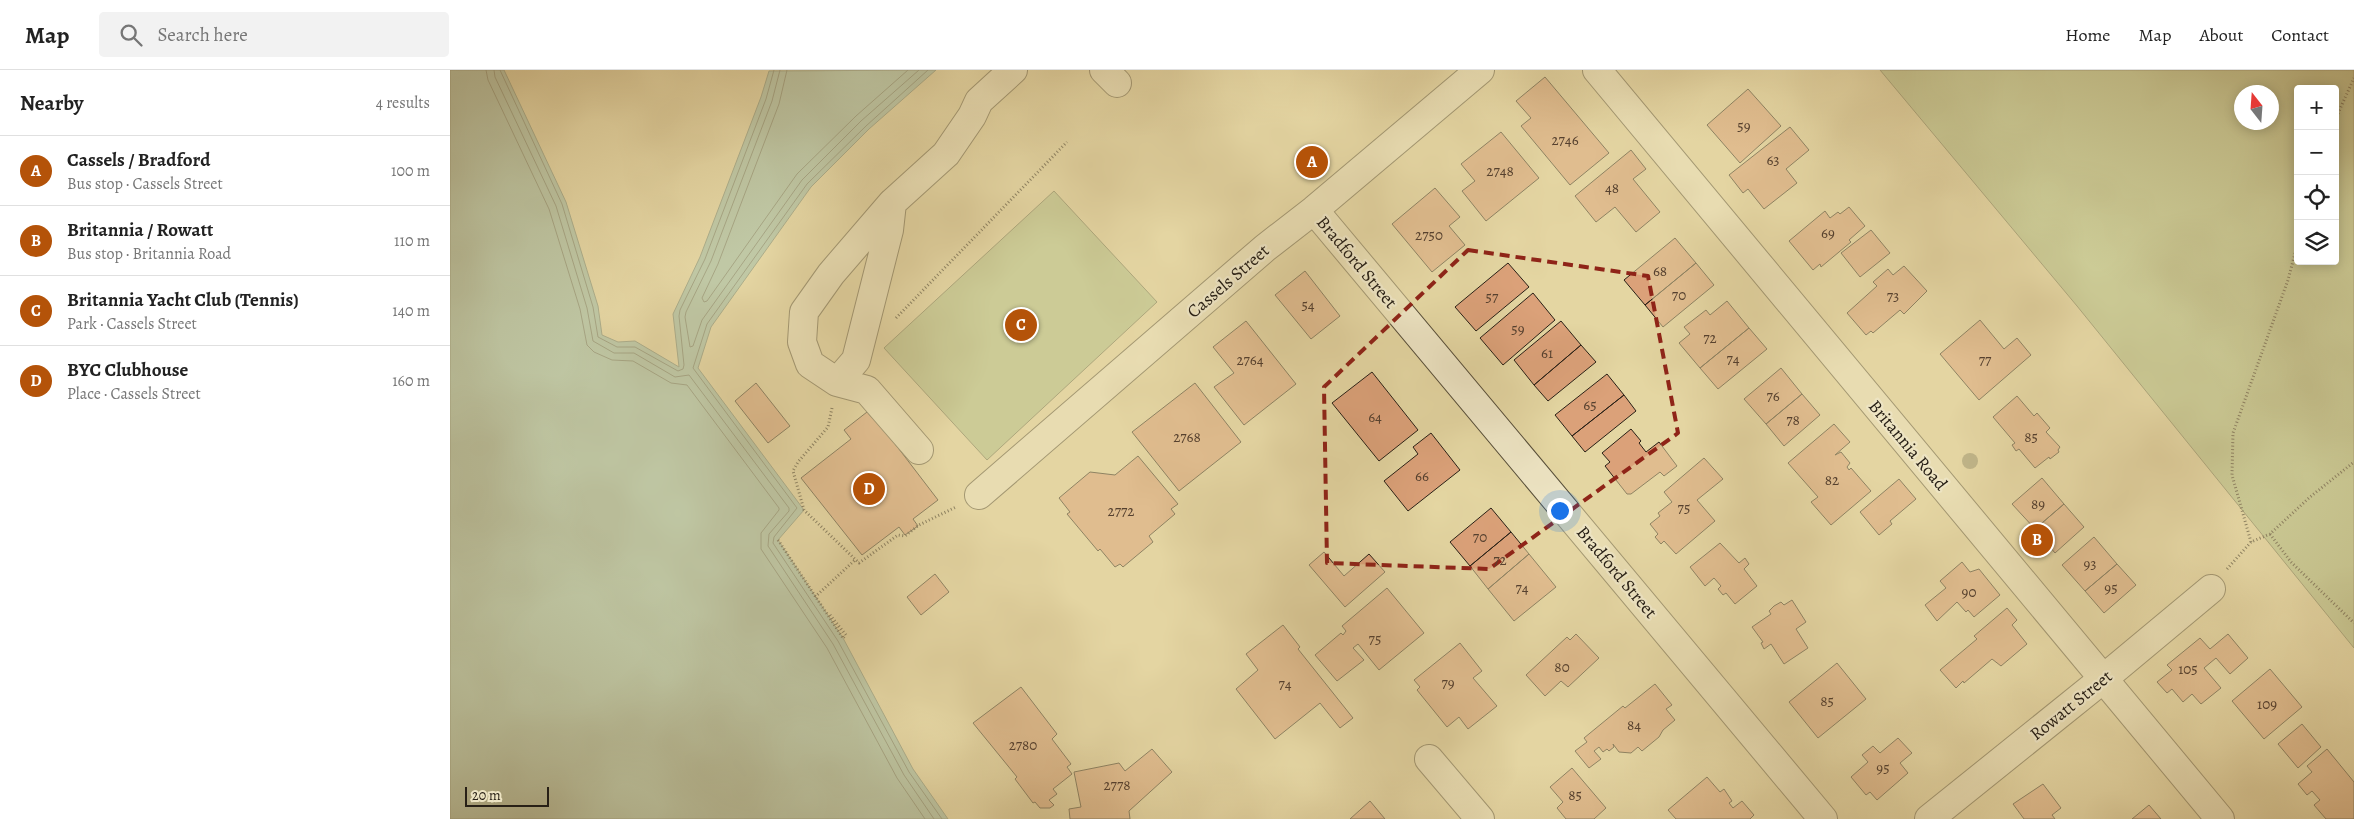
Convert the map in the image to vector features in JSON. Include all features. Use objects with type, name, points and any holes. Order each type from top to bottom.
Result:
[{"type":"street","points":[[919,450],[866,390],[837,382],[810,364],[802,342],[804,312],[832,274],[892,203],[946,154],[972,116],[979,101],[1013,70]]},
{"type":"street","name":"Cassels Street","points":[[979,495],[1265,248],[1314,210],[1480,70]]},
{"type":"street","name":"Britannia Road","points":[[1597,70],[2220,819]]},
{"type":"street","points":[[837,382],[856,360],[887,239],[892,203]]},
{"type":"street","name":"Bradford Street","points":[[1314,210],[1823,819]]},
{"type":"street","name":"Rowatt Street","points":[[1929,819],[2103,679],[2211,588]]},
{"type":"street","points":[[1429,759],[1480,819]]},
{"type":"path","points":[[2339,111],[2354,78]]},
{"type":"path","points":[[890,325],[1068,142]]},
{"type":"path","points":[[2251,542],[2232,475],[2233,433],[2288,280],[2294,257]]},
{"type":"path","points":[[837,382],[828,427],[798,462],[793,471],[804,510],[859,563],[898,535],[905,536],[919,525],[979,495]]},
{"type":"path","points":[[2211,588],[2251,542],[2270,534],[2354,462]]},
{"type":"path","points":[[2270,534],[2291,562],[2354,623]]},
{"type":"path","points":[[778,540],[815,597],[843,638],[846,635],[815,597]]},
{"type":"path","points":[[815,597],[856,559]]},
{"type":"highlighted area","points":[[1468,250],[1648,276],[1678,433],[1489,569],[1327,563],[1324,387]]},
{"type":"green space","points":[[1880,70],[2354,70],[2354,648],[2077,306]]},
{"type":"green space","points":[[1054,191],[1157,302],[987,460],[884,348]]},
{"type":"water","points":[[450,70],[504,70],[566,202],[598,306],[602,335],[618,342],[635,341],[679,367],[673,314],[700,257],[761,97],[769,71],[936,70],[869,129],[811,187],[711,327],[698,368],[804,510],[778,540],[843,638],[913,769],[948,819],[450,819]]},
{"type":"building","points":[[1545,77],[1609,153],[1570,185],[1521,126],[1531,118],[1516,101]]},
{"type":"building","points":[[1748,89],[1781,126],[1740,163],[1707,125]]},
{"type":"building","points":[[1790,127],[1809,150],[1786,169],[1797,183],[1764,209],[1748,189],[1743,193],[1729,175]]},
{"type":"building","points":[[1501,132],[1539,178],[1486,221],[1462,191],[1475,181],[1461,164]]},
{"type":"building","points":[[1631,150],[1646,169],[1633,179],[1660,212],[1636,232],[1615,207],[1596,222],[1575,196]]},
{"type":"building","points":[[1435,188],[1460,217],[1449,226],[1465,245],[1432,272],[1392,224]]},
{"type":"building","points":[[1849,207],[1865,226],[1849,240],[1851,242],[1821,267],[1820,264],[1813,270],[1789,241],[1825,211],[1830,218],[1838,212],[1840,214]]},
{"type":"building","points":[[1871,230],[1890,253],[1860,277],[1841,253]]},
{"type":"building","points":[[1675,238],[1696,263],[1645,305],[1624,280]]},
{"type":"building","points":[[1508,263],[1529,287],[1476,331],[1455,307]]},
{"type":"building","points":[[1696,263],[1714,285],[1663,327],[1645,305]]},
{"type":"building","points":[[1904,266],[1927,291],[1904,314],[1900,310],[1873,333],[1871,331],[1866,335],[1847,313],[1877,286],[1873,282],[1888,269],[1893,275]]},
{"type":"building","points":[[1305,271],[1340,316],[1311,339],[1275,295]]},
{"type":"building","points":[[1533,293],[1555,320],[1503,365],[1480,338]]},
{"type":"building","points":[[1727,301],[1749,328],[1700,368],[1679,343],[1690,334],[1684,327],[1706,310],[1710,315]]},
{"type":"building","points":[[1980,320],[2004,349],[2017,338],[2031,355],[1979,400],[1940,354]]},
{"type":"building","points":[[1246,321],[1296,384],[1244,425],[1214,387],[1234,373],[1213,347]]},
{"type":"building","points":[[1561,321],[1581,345],[1534,385],[1514,360]]},
{"type":"building","points":[[1749,328],[1767,349],[1718,389],[1700,368]]},
{"type":"building","points":[[1581,345],[1596,362],[1548,401],[1534,385]]},
{"type":"building","points":[[1781,368],[1802,394],[1766,424],[1744,399]]},
{"type":"building","points":[[1372,372],[1418,430],[1379,461],[1332,403]]},
{"type":"building","points":[[1607,374],[1624,395],[1572,436],[1555,415]]},
{"type":"building","points":[[756,383],[790,426],[768,443],[735,401]]},
{"type":"building","points":[[1195,383],[1241,442],[1179,491],[1132,432]]},
{"type":"building","points":[[1802,394],[1820,415],[1784,446],[1766,424]]},
{"type":"building","points":[[1624,395],[1636,411],[1585,452],[1572,436]]},
{"type":"building","points":[[2017,396],[2034,416],[2037,413],[2050,428],[2046,432],[2060,447],[2059,452],[2035,468],[2019,449],[2016,451],[2012,445],[2015,443],[1993,417]]},
{"type":"building","points":[[867,412],[889,436],[938,500],[913,519],[918,526],[905,535],[899,527],[862,555],[801,478],[851,439],[844,430]]},
{"type":"building","points":[[1834,424],[1850,442],[1835,455],[1841,452],[1850,463],[1847,467],[1849,470],[1851,468],[1871,491],[1831,525],[1811,502],[1818,497],[1788,463]]},
{"type":"building","points":[[1631,429],[1641,441],[1639,443],[1646,452],[1659,442],[1677,466],[1664,476],[1660,472],[1631,494],[1627,494],[1605,466],[1610,462],[1602,453]]},
{"type":"building","points":[[1431,433],[1460,470],[1408,511],[1384,481],[1418,454],[1413,447]]},
{"type":"building","points":[[1138,456],[1178,504],[1171,509],[1175,514],[1149,536],[1153,542],[1123,567],[1120,564],[1115,567],[1100,549],[1098,551],[1067,514],[1070,512],[1059,498],[1090,472],[1115,475]]},
{"type":"building","points":[[1704,458],[1723,479],[1697,500],[1715,521],[1676,554],[1664,541],[1661,544],[1655,537],[1658,534],[1650,524],[1660,516],[1658,513],[1672,502],[1664,492]]},
{"type":"building","points":[[2042,478],[2064,504],[2035,529],[2012,504]]},
{"type":"building","points":[[1899,479],[1916,499],[1890,521],[1892,524],[1879,535],[1860,512]]},
{"type":"building","points":[[2064,504],[2084,527],[2055,553],[2035,529]]},
{"type":"building","points":[[1491,508],[1511,532],[1470,566],[1450,542]]},
{"type":"building","points":[[1511,532],[1529,554],[1488,589],[1470,566]]},
{"type":"building","points":[[2094,537],[2117,564],[2085,591],[2062,565]]},
{"type":"building","points":[[1720,543],[1739,563],[1745,558],[1749,564],[1744,569],[1757,586],[1735,604],[1726,593],[1723,595],[1718,589],[1721,586],[1714,578],[1705,586],[1690,567]]},
{"type":"building","points":[[1324,552],[1344,576],[1369,554],[1385,572],[1345,607],[1309,565]]},
{"type":"building","points":[[1529,554],[1556,587],[1514,621],[1488,589]]},
{"type":"building","points":[[1962,562],[1970,572],[1979,569],[2000,595],[1974,617],[1968,610],[1966,612],[1957,602],[1937,621],[1925,605],[1946,588],[1940,581]]},
{"type":"building","points":[[2117,564],[2136,585],[2104,613],[2085,591]]},
{"type":"building","points":[[935,574],[949,592],[921,615],[907,597]]},
{"type":"building","points":[[1387,588],[1424,633],[1379,670],[1358,644],[1353,648],[1364,660],[1337,681],[1315,655],[1341,633],[1343,635],[1346,631],[1342,626]]},
{"type":"building","points":[[1792,600],[1806,622],[1796,629],[1808,648],[1784,664],[1771,644],[1764,649],[1761,643],[1763,642],[1752,627],[1771,614],[1769,611],[1774,606],[1781,602],[1784,605]]},
{"type":"building","points":[[2007,608],[2017,620],[2012,625],[2027,644],[2001,666],[1992,659],[1956,688],[1940,670],[1977,639],[1974,636]]},
{"type":"building","points":[[1283,625],[1300,647],[1298,649],[1353,718],[1340,728],[1320,703],[1275,739],[1236,689],[1258,670],[1246,654]]},
{"type":"building","points":[[1576,634],[1599,658],[1568,687],[1561,681],[1545,696],[1526,675],[1567,637],[1570,640]]},
{"type":"building","points":[[2228,634],[2248,658],[2230,674],[2216,658],[2204,668],[2221,688],[2201,704],[2192,694],[2183,702],[2172,689],[2167,693],[2157,682],[2172,670],[2167,665],[2200,638],[2210,649]]},
{"type":"building","points":[[1460,643],[1482,671],[1473,678],[1497,706],[1468,729],[1459,717],[1447,727],[1417,690],[1420,687],[1414,680]]},
{"type":"building","points":[[1837,663],[1866,699],[1818,738],[1789,702]]},
{"type":"building","points":[[2270,669],[2302,707],[2264,739],[2232,701]]},
{"type":"building","points":[[1655,684],[1672,705],[1666,709],[1675,720],[1642,751],[1638,747],[1631,753],[1619,752],[1613,744],[1614,747],[1609,751],[1607,749],[1603,752],[1599,747],[1594,751],[1601,759],[1589,768],[1575,751],[1587,742],[1584,738],[1623,706],[1625,708]]},
{"type":"building","points":[[1021,687],[1057,734],[1052,739],[1071,764],[1067,767],[1072,774],[1053,789],[1057,794],[1049,800],[1054,805],[1050,808],[1040,808],[1035,802],[1033,803],[1015,779],[1017,777],[973,723]]},
{"type":"building","points":[[2302,724],[2321,747],[2298,768],[2278,744]]},
{"type":"building","points":[[1898,738],[1912,753],[1900,763],[1908,773],[1877,800],[1870,792],[1866,795],[1851,777],[1868,762],[1862,755],[1873,746],[1880,753]]},
{"type":"building","points":[[1152,749],[1172,772],[1129,811],[1130,819],[1070,819],[1069,809],[1081,807],[1074,772],[1119,763],[1125,771]]},
{"type":"building","points":[[2327,749],[2354,782],[2354,819],[2326,819],[2314,805],[2320,800],[2312,791],[2307,795],[2298,784],[2312,772],[2307,766]]},
{"type":"building","points":[[1572,768],[1606,808],[1594,819],[1566,819],[1557,808],[1563,802],[1550,787]]},
{"type":"building","points":[[1707,777],[1720,792],[1724,789],[1732,801],[1729,803],[1733,808],[1742,801],[1754,815],[1750,819],[1676,819],[1668,810]]},
{"type":"building","points":[[2043,784],[2061,808],[2052,815],[2055,819],[2024,819],[2013,804]]},
{"type":"building","points":[[1370,801],[1385,819],[1350,819]]},
{"type":"building","points":[[2149,805],[2161,819],[2132,819]]},
{"type":"place","name":"Cassels / Bradford","points":[[1312,162]]},
{"type":"place","name":"Britannia Yacht Club (Tennis)","points":[[1021,325]]},
{"type":"place","name":"BYC Clubhouse","points":[[869,489]]},
{"type":"place","name":"Britannia / Rowatt","points":[[2037,540]]}]
